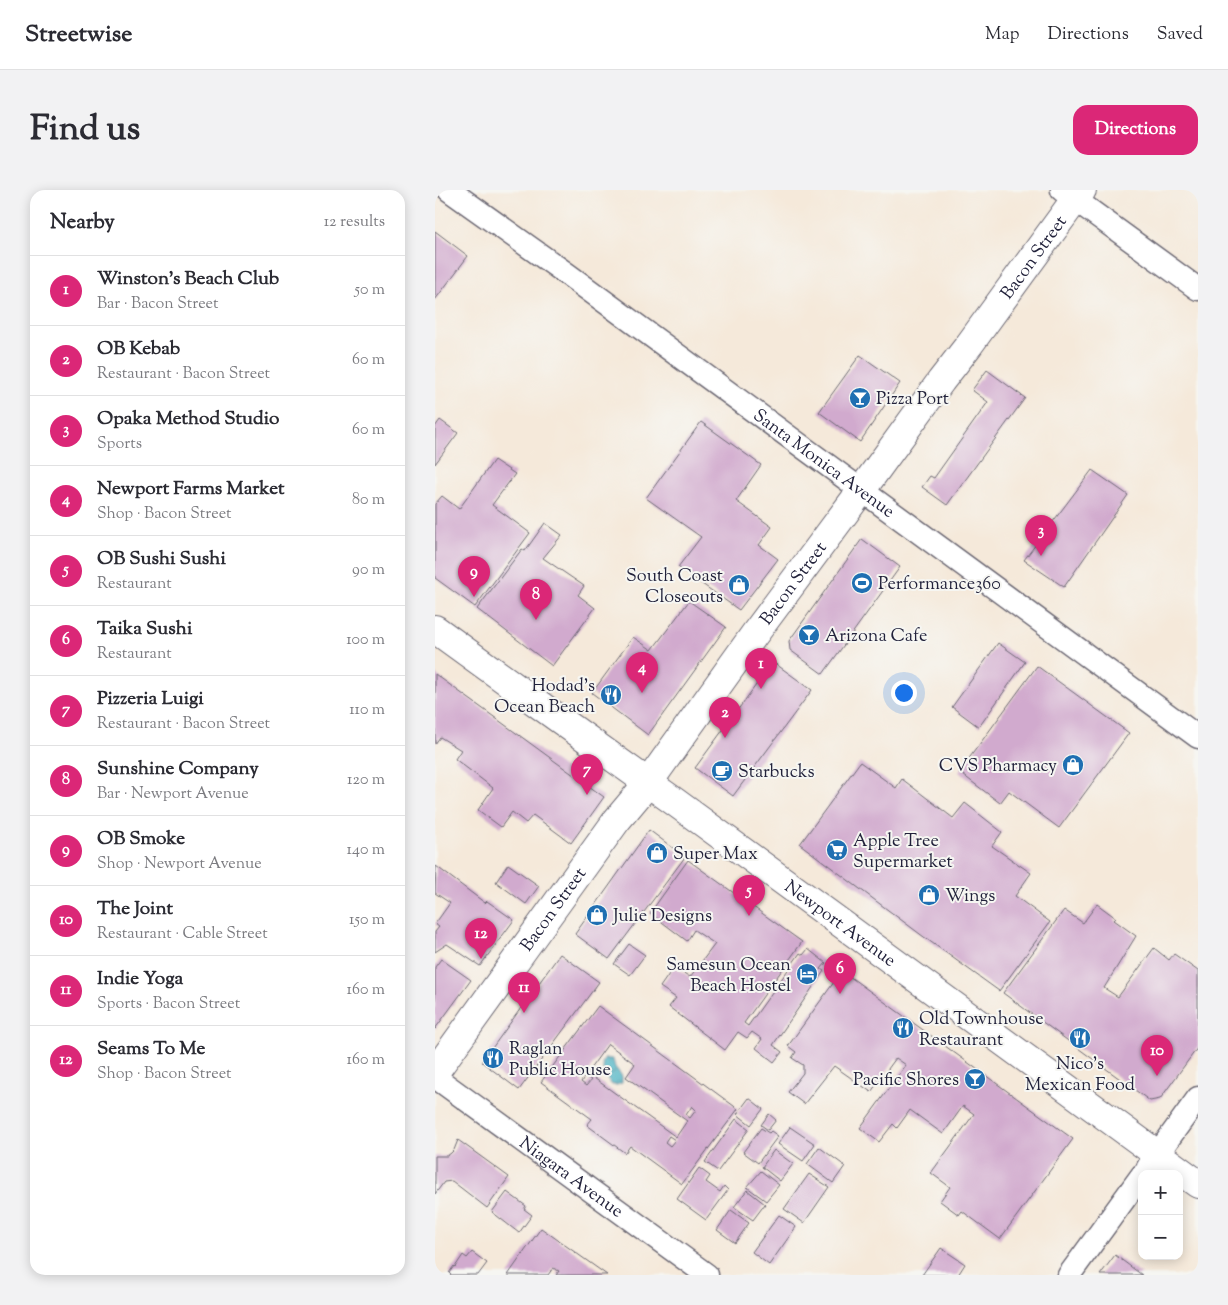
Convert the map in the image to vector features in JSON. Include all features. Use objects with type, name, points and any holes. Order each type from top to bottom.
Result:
[{"type":"street","name":"Santa Monica Avenue","points":[[449,190],[567,274],[1198,737]]},
{"type":"street","name":"Bacon Street","points":[[435,1072],[617,820],[648,783],[861,491],[1073,193]]},
{"type":"street","points":[[1073,193],[1198,289]]},
{"type":"street","name":"Newport Avenue","points":[[435,629],[648,783],[1147,1168],[1198,1184]]},
{"type":"street","name":"Niagara Avenue","points":[[435,1077],[707,1275]]},
{"type":"street","points":[[1069,1275],[1198,1098]]},
{"type":"water","points":[[605,1058],[613,1059],[615,1067],[622,1076],[622,1083],[612,1085],[608,1080],[602,1064]]},
{"type":"building","points":[[435,231],[468,256],[435,300]]},
{"type":"building","name":"Pizza Port","points":[[860,355],[900,383],[860,442],[819,412]]},
{"type":"building","points":[[987,370],[1025,398],[947,505],[922,487],[930,476],[934,478],[988,402],[972,390]]},
{"type":"building","points":[[440,420],[458,433],[435,464],[435,427]]},
{"type":"building","points":[[701,422],[761,465],[736,501],[772,527],[759,545],[778,559],[739,610],[678,567],[701,537],[646,498]]},
{"type":"building","points":[[494,460],[515,474],[492,505],[530,533],[475,607],[435,578],[435,504],[442,496],[459,509]]},
{"type":"building","points":[[1092,470],[1128,495],[1064,587],[1024,560]]},
{"type":"building","points":[[545,523],[562,535],[543,558],[584,586],[578,595],[595,608],[552,666],[477,609],[522,549],[525,551]]},
{"type":"building","points":[[862,539],[900,567],[823,674],[790,650],[789,641]]},
{"type":"building","points":[[689,601],[726,627],[648,735],[592,693],[633,637],[652,650]]},
{"type":"building","points":[[998,643],[1025,662],[979,727],[952,707]]},
{"type":"building","points":[[773,662],[812,690],[733,796],[695,768]]},
{"type":"building","points":[[1037,666],[1129,733],[1059,828],[1009,791],[1000,803],[959,772]]},
{"type":"building","points":[[435,674],[604,797],[571,843],[533,815],[526,823],[512,812],[501,827],[478,810],[493,788],[455,759],[461,750],[440,737],[435,744]]},
{"type":"building","points":[[860,762],[896,788],[902,779],[953,818],[965,803],[1002,832],[992,846],[1031,873],[1015,896],[1050,922],[999,991],[800,844]]},
{"type":"building","points":[[649,830],[685,857],[609,959],[575,934]]},
{"type":"building","points":[[688,860],[802,942],[744,1023],[748,1026],[800,953],[803,955],[808,949],[826,963],[821,969],[824,971],[773,1045],[782,1052],[774,1062],[756,1048],[762,1039],[752,1032],[747,1038],[738,1032],[725,1050],[669,1007],[676,998],[660,987],[674,967],[690,977],[715,944],[694,930],[687,941],[650,913]]},
{"type":"building","points":[[508,864],[539,886],[526,904],[496,882]]},
{"type":"building","points":[[436,866],[485,903],[487,901],[514,920],[480,966],[447,944],[435,952],[435,932],[439,927],[435,924],[450,903],[435,893]]},
{"type":"building","points":[[1097,904],[1116,918],[1114,920],[1136,936],[1104,988],[1118,997],[1154,948],[1169,960],[1174,954],[1198,971],[1198,1047],[1160,1099],[1150,1101],[1003,993],[1064,910],[1083,923]]},
{"type":"building","points":[[629,944],[645,955],[630,975],[614,964]]},
{"type":"building","points":[[560,954],[599,982],[519,1090],[482,1062]]},
{"type":"building","points":[[441,959],[471,980],[435,1029],[435,967]]},
{"type":"building","points":[[842,971],[1073,1139],[1000,1239],[962,1211],[959,1215],[940,1201],[950,1187],[931,1173],[974,1114],[963,1106],[943,1134],[910,1110],[897,1128],[893,1124],[879,1142],[860,1128],[906,1065],[896,1058],[871,1092],[834,1066],[804,1104],[788,1092],[803,1073],[803,1065],[792,1058],[796,1052],[788,1046]]},
{"type":"building","points":[[598,1006],[738,1109],[682,1184],[630,1146],[625,1153],[587,1125],[592,1119],[541,1082]],"holes":[[[608,1044],[635,1064],[626,1077],[687,1121],[676,1137],[587,1073]],[[585,1076],[591,1080],[586,1086],[581,1082]],[[692,1106],[696,1110],[690,1118],[686,1115]],[[669,1136],[675,1140],[670,1146],[665,1142]]]},
{"type":"building","points":[[749,1098],[763,1109],[751,1125],[737,1114]]},
{"type":"building","points":[[769,1114],[776,1120],[768,1130],[761,1125]]},
{"type":"building","points":[[736,1119],[749,1129],[718,1171],[705,1162]]},
{"type":"building","points":[[790,1127],[815,1144],[803,1161],[778,1144]]},
{"type":"building","points":[[761,1128],[769,1133],[771,1131],[778,1136],[758,1163],[743,1152]]},
{"type":"building","points":[[458,1140],[509,1177],[487,1208],[452,1181],[444,1182],[435,1194],[435,1156],[447,1156],[454,1150]]},
{"type":"building","points":[[819,1147],[845,1166],[833,1183],[807,1164]]},
{"type":"building","points":[[774,1150],[793,1164],[780,1181],[762,1167]]},
{"type":"building","points":[[699,1168],[710,1176],[706,1182],[720,1192],[724,1186],[728,1190],[706,1220],[677,1199]]},
{"type":"building","points":[[761,1171],[779,1185],[766,1201],[747,1187]]},
{"type":"building","points":[[809,1174],[829,1187],[804,1223],[784,1209]]},
{"type":"building","points":[[747,1190],[765,1204],[753,1220],[734,1207]]},
{"type":"building","points":[[507,1192],[526,1206],[524,1209],[532,1215],[519,1233],[492,1212]]},
{"type":"building","points":[[731,1210],[749,1223],[735,1243],[717,1230]]},
{"type":"building","points":[[779,1215],[796,1227],[769,1265],[752,1252]]},
{"type":"building","points":[[541,1228],[607,1275],[556,1275],[559,1271],[553,1268],[548,1275],[508,1275]]},
{"type":"building","points":[[941,1248],[965,1264],[958,1275],[922,1275]]},
{"type":"building","points":[[472,1252],[487,1263],[478,1275],[451,1275],[449,1273],[463,1255],[467,1258]]},
{"type":"building","points":[[1115,1255],[1142,1275],[1100,1275]]},
{"type":"place","name":"Pizza Port","points":[[860,398]]},
{"type":"place","name":"Opaka Method Studio","points":[[1041,556]]},
{"type":"place","name":"Performance360","points":[[862,583]]},
{"type":"place","name":"South Coast Closeouts","points":[[739,585]]},
{"type":"place","name":"OB Smoke","points":[[474,597]]},
{"type":"place","name":"Sunshine Company","points":[[536,620]]},
{"type":"place","name":"Arizona Cafe","points":[[809,635]]},
{"type":"place","name":"Winston’s Beach Club","points":[[761,689]]},
{"type":"place","name":"Newport Farms Market","points":[[642,693]]},
{"type":"place","name":"Hodad's Ocean Beach","points":[[611,695]]},
{"type":"place","name":"OB Kebab","points":[[725,738]]},
{"type":"place","name":"CVS Pharmacy","points":[[1073,765]]},
{"type":"place","name":"Starbucks","points":[[722,771]]},
{"type":"place","name":"Pizzeria Luigi","points":[[587,795]]},
{"type":"place","name":"Apple Tree Supermarket","points":[[837,850]]},
{"type":"place","name":"Super Max","points":[[657,853]]},
{"type":"place","name":"Wings","points":[[929,895]]},
{"type":"place","name":"Julie Designs","points":[[597,915]]},
{"type":"place","name":"OB Sushi Sushi","points":[[749,916]]},
{"type":"place","name":"Seams To Me","points":[[481,959]]},
{"type":"place","name":"Samesun Ocean Beach Hostel","points":[[807,974]]},
{"type":"place","name":"Taika Sushi","points":[[840,994]]},
{"type":"place","name":"Indie Yoga","points":[[524,1013]]},
{"type":"place","name":"Old Townhouse Restaurant","points":[[903,1028]]},
{"type":"place","name":"Nico's Mexican Food","points":[[1080,1038]]},
{"type":"place","name":"Raglan Public House","points":[[493,1058]]},
{"type":"place","name":"The Joint","points":[[1157,1076]]},
{"type":"place","name":"Pacific Shores","points":[[975,1079]]}]
